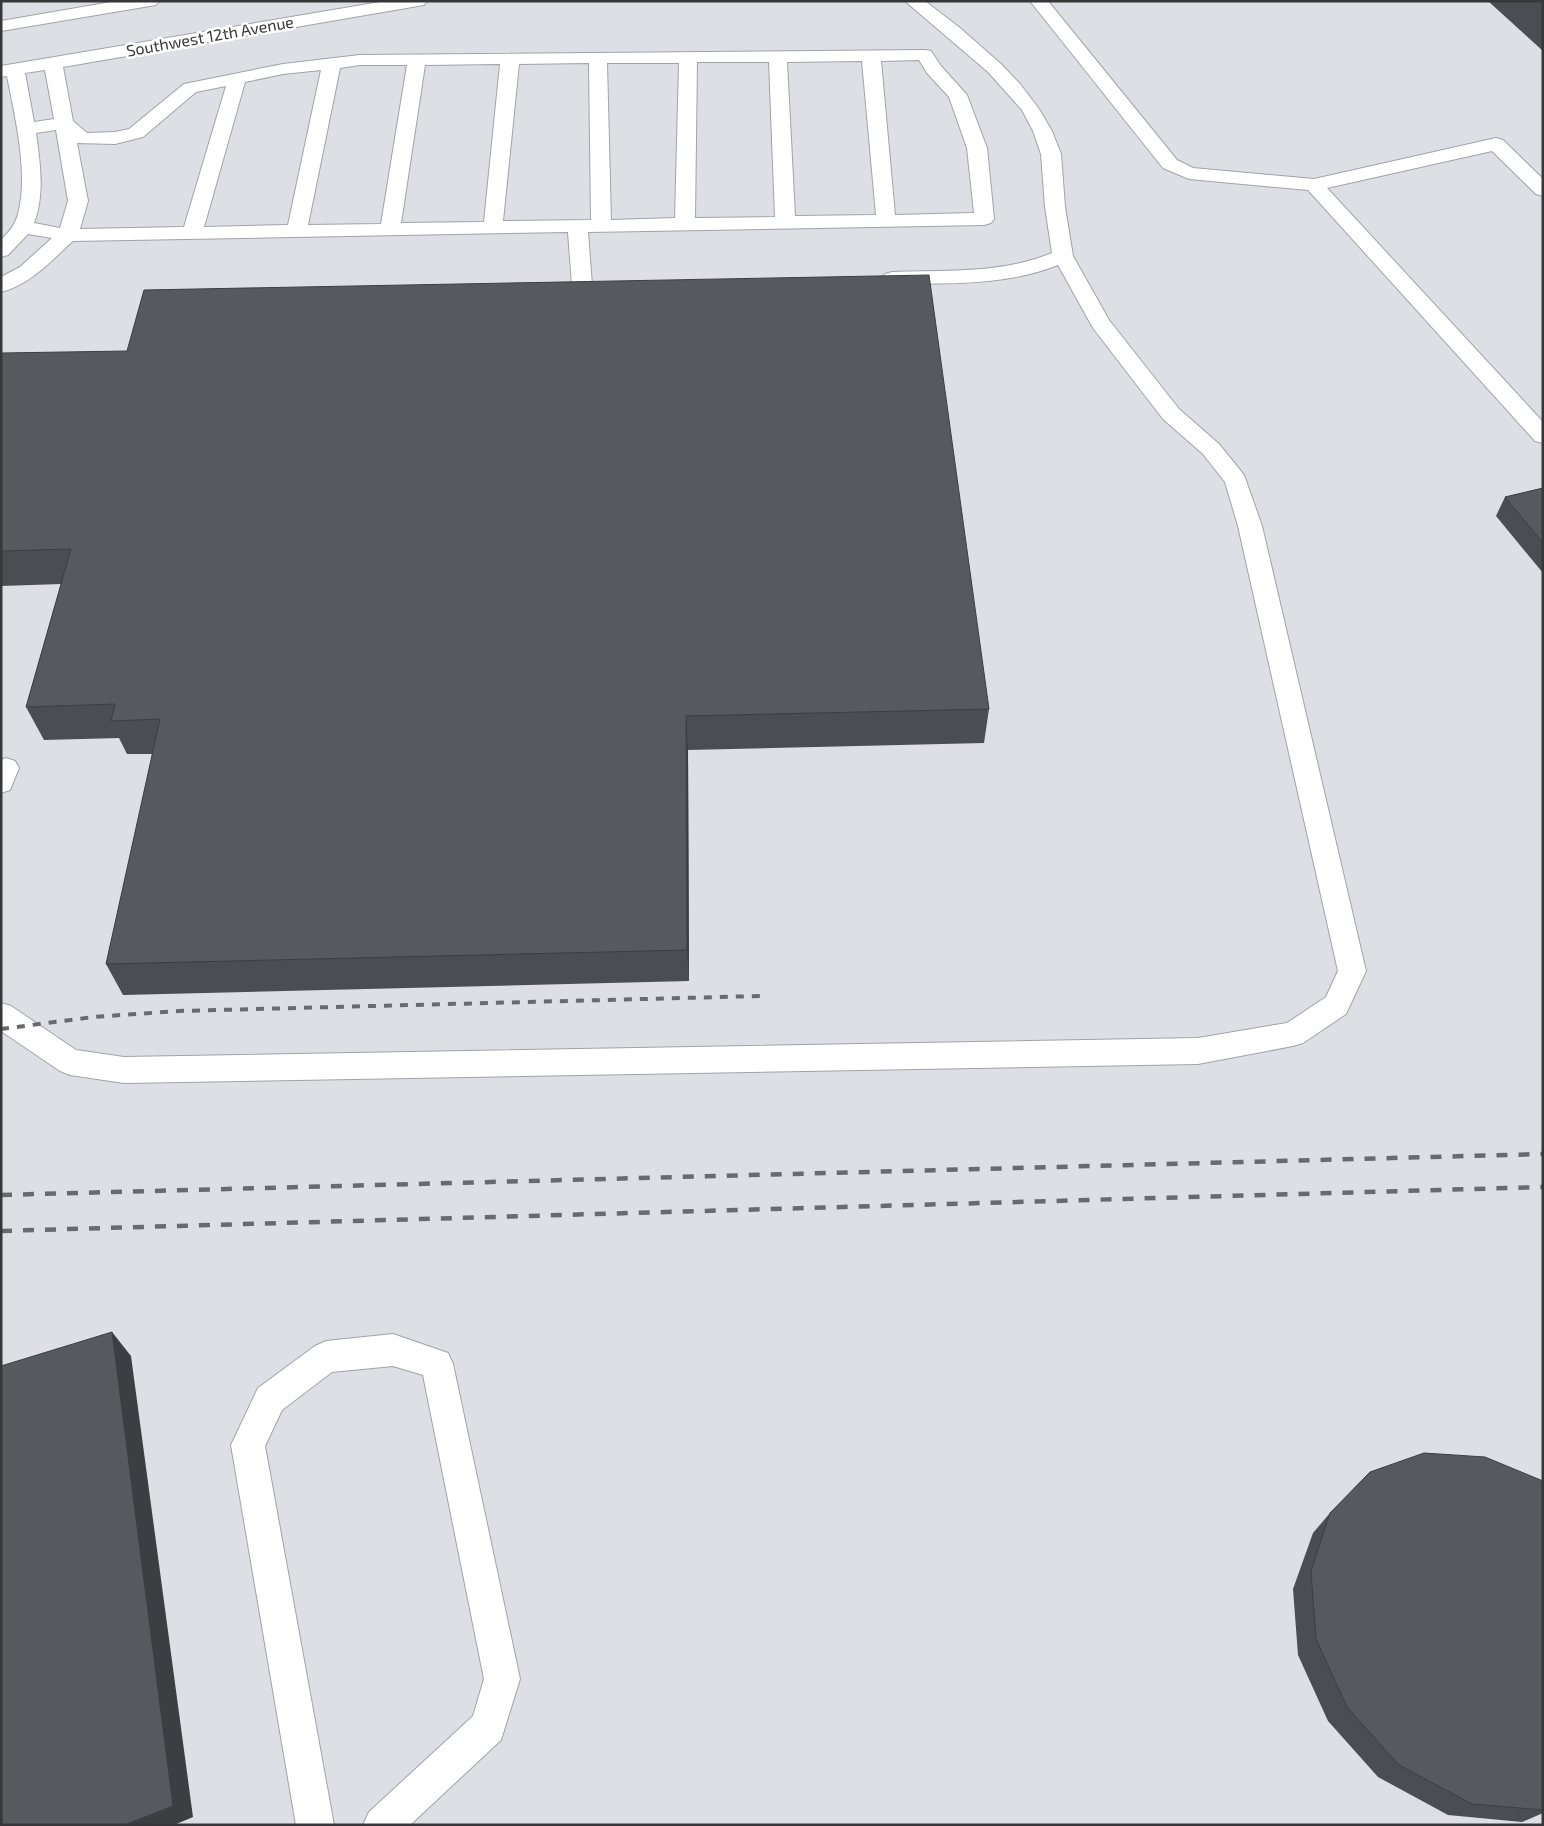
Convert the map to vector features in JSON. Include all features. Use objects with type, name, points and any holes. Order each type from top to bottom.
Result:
[{"type":"street","points":[[1,26],[150,1]]},
{"type":"street","name":"Southwest 12th Avenue","points":[[8,71],[418,1]]},
{"type":"street","points":[[1,1015],[43,1046],[70,1062],[124,1070],[1198,1051],[1293,1034],[1336,1005],[1352,971],[1250,526],[1236,480],[1211,449],[1171,414],[1100,323],[1063,256],[1055,208],[1051,154],[1035,114],[1003,77],[974,48],[914,1]]},
{"type":"street","points":[[1039,1],[1170,164],[1190,173],[1314,185],[1496,144],[1543,190]]},
{"type":"street","points":[[871,55],[886,220]]},
{"type":"street","points":[[23,227],[68,235],[984,219],[977,148],[958,95],[932,69],[924,55],[360,60],[283,69],[190,88],[136,133],[115,138],[82,139],[64,123]]},
{"type":"street","points":[[778,56],[785,222]]},
{"type":"street","points":[[685,224],[688,57]]},
{"type":"street","points":[[493,228],[510,58]]},
{"type":"street","points":[[598,58],[601,226]]},
{"type":"street","points":[[390,229],[417,60]]},
{"type":"street","points":[[1,286],[27,271],[68,235],[78,201],[53,63]]},
{"type":"street","points":[[297,231],[332,64]]},
{"type":"street","points":[[1,251],[23,227],[32,196],[26,129],[8,71]]},
{"type":"street","points":[[192,232],[237,79]]},
{"type":"street","points":[[26,129],[64,123]]},
{"type":"street","points":[[1314,185],[1543,436]]},
{"type":"street","points":[[578,226],[582,285]]},
{"type":"street","points":[[878,278],[996,275],[1038,266],[1063,256]]},
{"type":"street","points":[[315,1825],[248,1445],[270,1399],[326,1357],[393,1350],[437,1364],[502,1679],[488,1727],[382,1825]]},
{"type":"building","points":[[929,275],[989,709],[686,716],[687,950],[106,964],[160,719],[111,721],[115,704],[26,707],[71,549],[1,551],[1,353],[127,351],[144,290]]},
{"type":"building","points":[[1543,488],[1543,543],[1505,497]]},
{"type":"building","points":[[112,1332],[173,1806],[124,1825],[1,1825],[1,1366]]},
{"type":"building","points":[[1424,1453],[1485,1457],[1543,1481],[1543,1810],[1472,1804],[1399,1765],[1347,1707],[1316,1639],[1311,1571],[1330,1513],[1370,1472]]},
{"type":"railway","points":[[1,1029],[93,1017],[179,1011],[760,996]]},
{"type":"railway","points":[[1,1195],[1543,1154]]},
{"type":"railway","points":[[1,1231],[1543,1187]]}]
